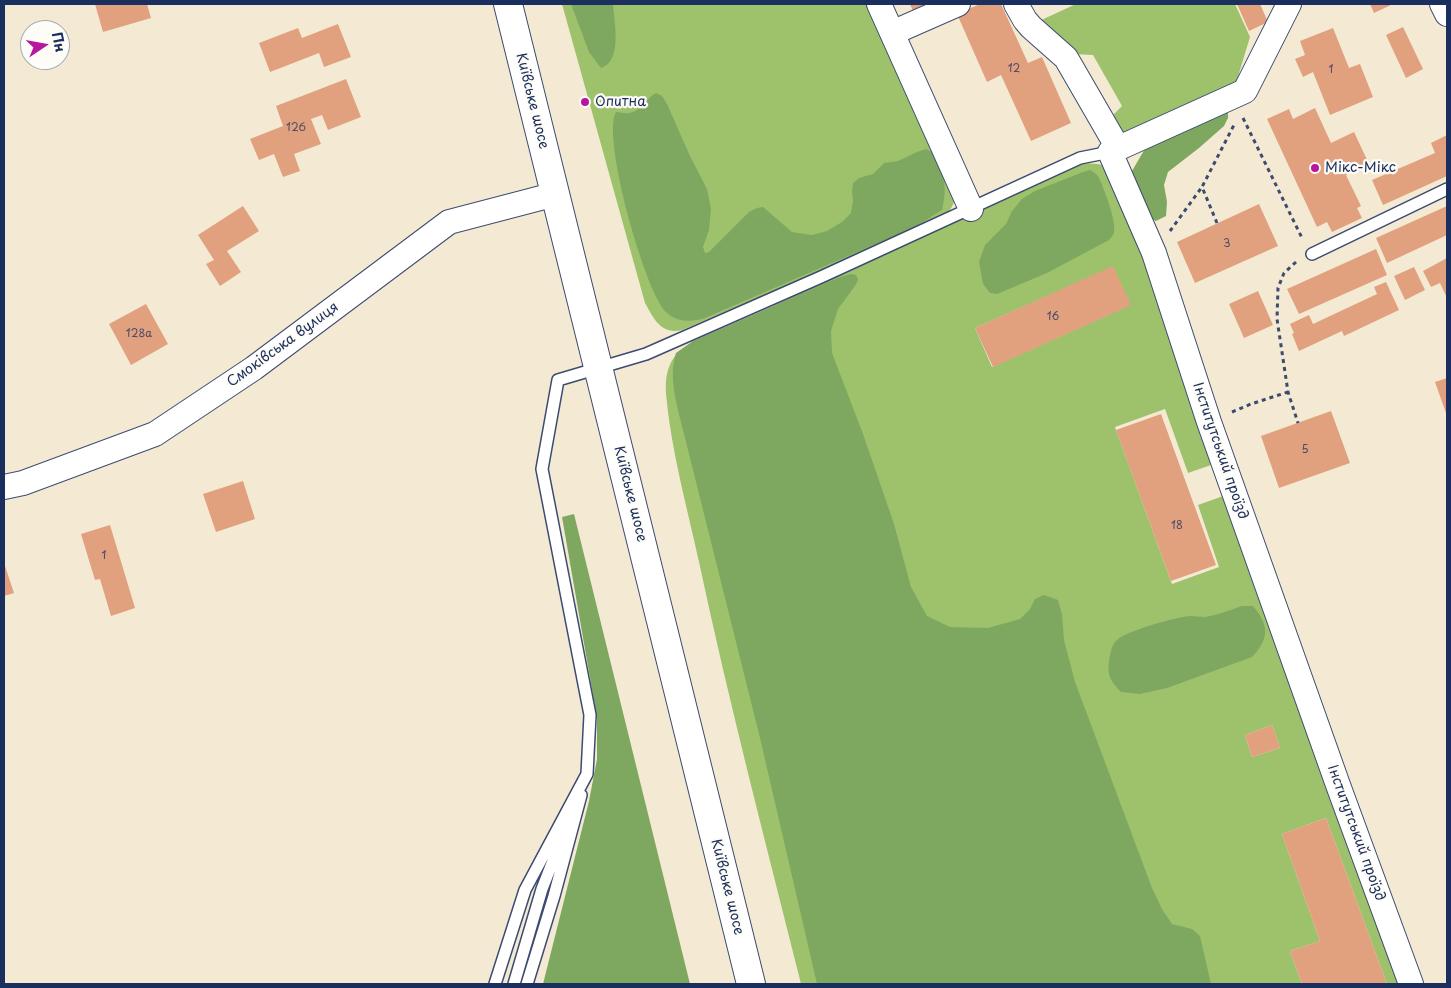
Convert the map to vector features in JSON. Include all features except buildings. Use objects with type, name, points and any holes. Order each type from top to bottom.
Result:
[{"type":"main road","name":"Київське шосе","points":[[508,4],[751,984]]},
{"type":"street","points":[[879,4],[970,209]]},
{"type":"street","points":[[892,33],[958,4]]},
{"type":"street","name":"Інститутський проїзд","points":[[1016,4],[1031,27],[1066,58],[1114,150],[1154,253],[1209,422],[1338,785],[1412,984]]},
{"type":"street","points":[[1114,150],[1246,91],[1289,4]]},
{"type":"street","points":[[1442,4],[1447,14]]},
{"type":"street","name":"Смоківська вулиця","points":[[4,488],[23,483],[155,434],[254,368],[449,222],[556,194]]},
{"type":"lane","points":[[527,984],[554,896],[587,774],[590,715],[542,469],[558,380],[646,354],[821,277],[1080,158],[1114,150]]},
{"type":"lane","points":[[1312,254],[1447,189]]},
{"type":"lane","points":[[495,984],[525,890],[587,774]]},
{"type":"lane","points":[[514,984],[542,889],[587,774]]},
{"type":"path","points":[[1154,253],[1202,186],[1240,112],[1300,235],[1312,254],[1293,263],[1284,273],[1278,288],[1277,319],[1288,392],[1298,423]]},
{"type":"path","points":[[1202,186],[1217,223]]},
{"type":"path","points":[[1209,422],[1251,404],[1288,392]]},
{"type":"green space","points":[[562,4],[871,4],[955,199],[951,208],[932,223],[682,330],[675,331],[663,328],[655,320],[645,303]]},
{"type":"green space","points":[[571,4],[613,4],[615,49],[608,64],[601,68],[589,52]]},
{"type":"green space","points":[[1076,4],[1235,4],[1250,37],[1233,93],[1131,132],[1120,133],[1110,118],[1122,106],[1093,55],[1074,54],[1037,22]]},
{"type":"green space","points":[[656,93],[662,96],[667,104],[707,189],[711,209],[709,230],[703,247],[705,253],[709,252],[749,212],[757,208],[763,207],[792,232],[812,235],[827,231],[842,222],[851,213],[853,183],[859,178],[873,174],[884,163],[898,161],[926,149],[934,153],[943,175],[945,194],[942,210],[915,227],[705,318],[690,321],[670,316],[657,299],[637,246],[620,181],[613,127],[616,112],[633,112]]},
{"type":"green space","points":[[1228,112],[1228,118],[1224,126],[1168,172],[1164,185],[1167,202],[1166,216],[1156,221],[1148,217],[1131,182],[1132,171],[1146,147]]},
{"type":"green space","points":[[1081,163],[1105,166],[1152,275],[1214,464],[1188,473],[1165,409],[1115,427],[1172,584],[1219,567],[1198,505],[1226,495],[1399,984],[1387,984],[1326,818],[1282,834],[1320,941],[1290,951],[1302,984],[801,984],[735,721],[680,478],[668,415],[666,377],[671,362],[678,352],[885,252]],"holes":[[[1113,267],[1130,305],[992,367],[975,328]],[[1272,725],[1280,748],[1252,757],[1245,735]]]},
{"type":"green space","points":[[1090,170],[1099,178],[1112,214],[1114,233],[1109,240],[1047,273],[997,294],[990,293],[983,284],[979,262],[985,245],[1006,224],[1012,211],[1022,199],[1035,191]]},
{"type":"green space","points":[[851,274],[856,275],[858,280],[838,309],[831,331],[832,353],[863,434],[894,524],[911,587],[927,616],[950,627],[988,628],[1020,619],[1030,609],[1035,599],[1044,595],[1058,600],[1062,614],[1064,640],[1075,682],[1152,888],[1172,924],[1192,929],[1200,936],[1211,984],[817,984],[760,738],[678,411],[674,392],[673,372],[676,353],[693,341],[840,277]]},
{"type":"green space","points":[[574,514],[690,984],[543,984],[589,801],[597,759],[597,718],[562,517]]},
{"type":"green space","points":[[1242,606],[1253,606],[1264,625],[1265,632],[1262,644],[1252,657],[1167,688],[1140,694],[1121,692],[1112,682],[1109,675],[1110,653],[1115,642],[1122,636],[1174,619],[1190,616],[1205,617]]},
{"type":"place","name":"Опитна","points":[[585,102]]},
{"type":"place","name":"Мікс-Мікс","points":[[1315,168]]}]
